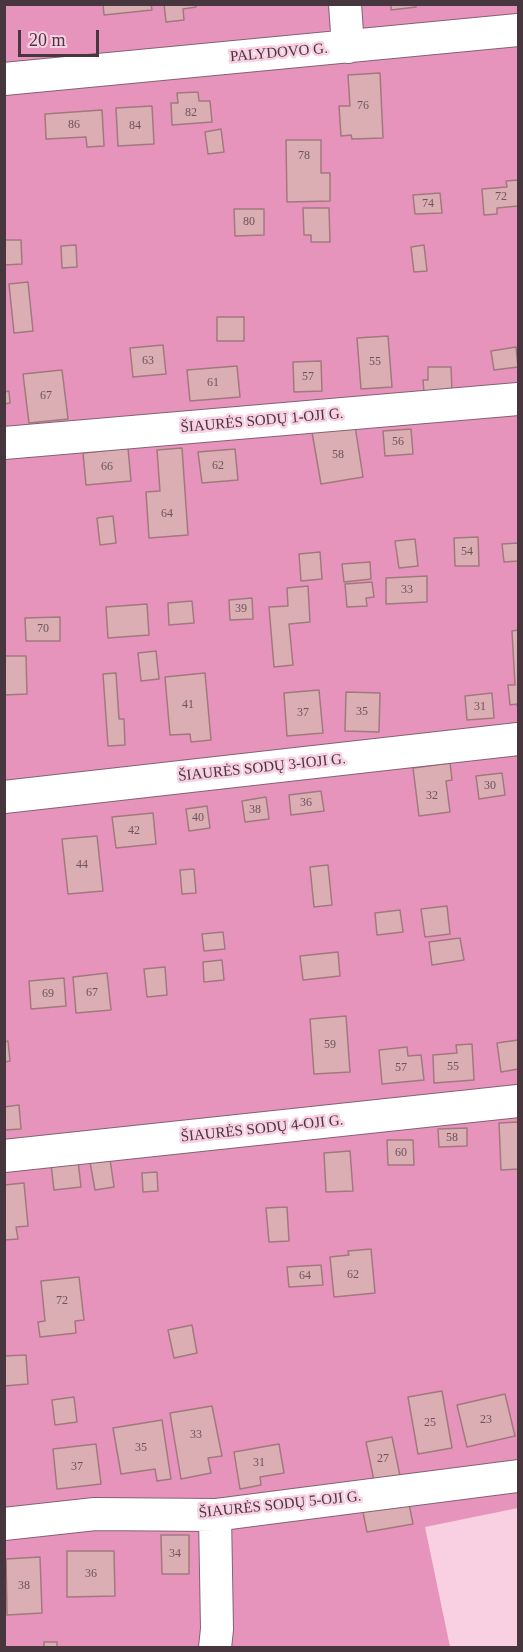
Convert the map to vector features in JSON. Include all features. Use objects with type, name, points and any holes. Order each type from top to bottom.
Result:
[{"type":"street","points":[[345,4],[348,47]]},
{"type":"street","name":"PALYDOVO G.","points":[[4,79],[519,30]]},
{"type":"street","name":"ŠIAURĖS SODŲ 1-OJI G.","points":[[4,443],[519,399]]},
{"type":"street","name":"ŠIAURĖS SODŲ 3-IOJI G.","points":[[4,797],[519,739]]},
{"type":"street","name":"ŠIAURĖS SODŲ 4-OJI G.","points":[[4,1156],[519,1101]]},
{"type":"street","name":"ŠIAURĖS SODŲ 5-OJI G.","points":[[4,1524],[95,1514],[215,1515],[519,1476]]},
{"type":"street","points":[[215,1515],[217,1629],[215,1647]]},
{"type":"shaded area","points":[[5,5],[518,5],[518,1508],[425,1527],[450,1647],[5,1648]]},
{"type":"building","points":[[103,4],[151,4],[152,10],[104,15]]},
{"type":"building","points":[[164,4],[196,4],[196,7],[183,9],[184,20],[166,22]]},
{"type":"building","points":[[391,4],[416,4],[416,7],[391,10]]},
{"type":"building","points":[[380,73],[383,138],[352,139],[351,135],[341,136],[339,106],[350,106],[348,75]]},
{"type":"building","points":[[198,92],[199,101],[210,101],[212,122],[172,125],[171,103],[178,103],[177,93]]},
{"type":"building","points":[[152,106],[154,144],[118,146],[116,108]]},
{"type":"building","points":[[102,110],[104,146],[87,147],[86,137],[46,139],[45,114]]},
{"type":"building","points":[[221,129],[224,152],[208,154],[205,132]]},
{"type":"building","points":[[286,140],[321,140],[321,173],[330,173],[330,201],[287,202]]},
{"type":"building","points":[[518,180],[518,206],[497,208],[497,214],[484,215],[482,189],[507,187],[506,181]]},
{"type":"building","points":[[440,193],[442,213],[415,214],[413,195]]},
{"type":"building","points":[[303,208],[329,208],[330,242],[311,242],[311,235],[304,235]]},
{"type":"building","points":[[234,209],[264,209],[264,235],[235,236]]},
{"type":"building","points":[[4,240],[21,240],[22,264],[4,265]]},
{"type":"building","points":[[76,245],[77,267],[62,268],[61,246]]},
{"type":"building","points":[[424,245],[427,271],[414,272],[411,247]]},
{"type":"building","points":[[28,282],[33,331],[14,333],[9,284]]},
{"type":"building","points":[[217,317],[244,317],[244,341],[217,341]]},
{"type":"building","points":[[388,336],[392,387],[361,389],[357,338]]},
{"type":"building","points":[[163,345],[166,374],[133,377],[130,348]]},
{"type":"building","points":[[516,347],[518,367],[494,370],[491,351]]},
{"type":"building","points":[[321,361],[322,391],[294,392],[293,362]]},
{"type":"building","points":[[237,366],[240,397],[190,401],[187,370]]},
{"type":"building","points":[[428,367],[451,367],[452,391],[424,392],[423,380],[428,380]]},
{"type":"building","points":[[62,370],[68,419],[29,423],[23,374]]},
{"type":"building","points":[[9,391],[10,403],[4,404],[4,392]]},
{"type":"building","points":[[355,426],[363,477],[321,484],[312,432]]},
{"type":"building","points":[[411,429],[413,454],[385,456],[383,431]]},
{"type":"building","points":[[128,448],[131,481],[86,485],[83,453]]},
{"type":"building","points":[[182,448],[188,535],[149,538],[146,492],[160,491],[157,450]]},
{"type":"building","points":[[235,449],[238,480],[202,483],[198,452]]},
{"type":"building","points":[[113,516],[116,543],[100,545],[97,518]]},
{"type":"building","points":[[478,537],[479,566],[455,566],[454,538]]},
{"type":"building","points":[[415,539],[418,566],[399,568],[395,541]]},
{"type":"building","points":[[518,543],[518,561],[504,562],[502,544]]},
{"type":"building","points":[[320,552],[322,579],[301,581],[299,554]]},
{"type":"building","points":[[370,562],[371,579],[344,582],[342,564]]},
{"type":"building","points":[[427,576],[427,602],[386,604],[386,578]]},
{"type":"building","points":[[372,582],[374,597],[366,598],[367,606],[347,607],[345,584]]},
{"type":"building","points":[[308,586],[310,622],[289,624],[293,665],[274,667],[269,607],[288,606],[287,588]]},
{"type":"building","points":[[252,598],[253,619],[230,620],[229,600]]},
{"type":"building","points":[[192,601],[194,623],[169,625],[168,603]]},
{"type":"building","points":[[147,604],[149,635],[108,638],[106,607]]},
{"type":"building","points":[[60,617],[60,641],[26,641],[25,618]]},
{"type":"building","points":[[518,630],[517,706],[517,704],[510,705],[508,685],[515,685],[512,631]]},
{"type":"building","points":[[156,651],[159,679],[141,681],[138,653]]},
{"type":"building","points":[[4,656],[26,656],[27,694],[4,695]]},
{"type":"building","points":[[116,673],[119,719],[124,719],[125,745],[108,746],[103,674]]},
{"type":"building","points":[[205,673],[211,740],[191,742],[190,734],[170,735],[165,677]]},
{"type":"building","points":[[319,690],[323,733],[287,736],[284,693]]},
{"type":"building","points":[[346,692],[380,693],[379,732],[345,731]]},
{"type":"building","points":[[492,693],[494,718],[467,720],[465,696]]},
{"type":"building","points":[[450,763],[452,780],[446,781],[450,812],[419,816],[413,768]]},
{"type":"building","points":[[502,773],[505,795],[479,799],[476,776]]},
{"type":"building","points":[[321,791],[324,811],[291,815],[289,795]]},
{"type":"building","points":[[266,797],[269,819],[245,822],[242,801]]},
{"type":"building","points":[[207,806],[210,828],[189,831],[186,809]]},
{"type":"building","points":[[153,813],[156,844],[116,848],[112,817]]},
{"type":"building","points":[[97,836],[103,891],[68,894],[62,839]]},
{"type":"building","points":[[328,865],[332,905],[314,907],[310,867]]},
{"type":"building","points":[[194,869],[196,893],[182,894],[180,870]]},
{"type":"building","points":[[447,906],[450,934],[425,937],[421,909]]},
{"type":"building","points":[[400,910],[403,932],[377,935],[375,913]]},
{"type":"building","points":[[223,932],[225,949],[204,951],[202,934]]},
{"type":"building","points":[[460,938],[464,960],[432,965],[429,942]]},
{"type":"building","points":[[338,952],[340,976],[303,980],[300,956]]},
{"type":"building","points":[[222,960],[224,980],[204,982],[203,962]]},
{"type":"building","points":[[165,967],[167,995],[147,997],[144,969]]},
{"type":"building","points":[[107,973],[111,1010],[76,1013],[73,977]]},
{"type":"building","points":[[64,978],[66,1006],[31,1009],[29,981]]},
{"type":"building","points":[[346,1016],[350,1072],[314,1074],[310,1019]]},
{"type":"building","points":[[518,1040],[518,1069],[501,1072],[497,1043]]},
{"type":"building","points":[[8,1041],[10,1061],[4,1062],[4,1042]]},
{"type":"building","points":[[472,1044],[474,1080],[434,1083],[433,1055],[457,1053],[456,1045]]},
{"type":"building","points":[[407,1047],[408,1056],[421,1055],[424,1080],[382,1084],[379,1050]]},
{"type":"building","points":[[19,1105],[21,1129],[4,1130],[4,1107]]},
{"type":"building","points":[[518,1122],[518,1169],[501,1170],[499,1123]]},
{"type":"building","points":[[467,1128],[467,1146],[439,1147],[438,1129]]},
{"type":"building","points":[[387,1140],[413,1140],[414,1165],[388,1165]]},
{"type":"building","points":[[350,1151],[353,1191],[326,1192],[324,1153]]},
{"type":"building","points":[[110,1159],[114,1187],[95,1190],[90,1162]]},
{"type":"building","points":[[78,1161],[81,1187],[54,1190],[51,1164]]},
{"type":"building","points":[[157,1172],[158,1191],[143,1192],[142,1173]]},
{"type":"building","points":[[24,1183],[28,1226],[16,1227],[18,1239],[4,1240],[4,1185]]},
{"type":"building","points":[[287,1207],[289,1241],[269,1242],[266,1208]]},
{"type":"building","points":[[371,1249],[375,1293],[334,1297],[330,1257],[349,1255],[348,1251]]},
{"type":"building","points":[[321,1265],[323,1285],[289,1287],[287,1267]]},
{"type":"building","points":[[79,1277],[84,1320],[75,1321],[76,1333],[40,1337],[38,1322],[45,1321],[41,1281]]},
{"type":"building","points":[[192,1325],[197,1353],[174,1358],[168,1330]]},
{"type":"building","points":[[26,1355],[28,1384],[4,1386],[4,1356]]},
{"type":"building","points":[[442,1391],[452,1448],[418,1454],[408,1397]]},
{"type":"building","points":[[505,1394],[515,1436],[467,1447],[457,1405]]},
{"type":"building","points":[[74,1397],[77,1422],[55,1425],[52,1400]]},
{"type":"building","points":[[212,1406],[222,1456],[208,1458],[211,1473],[181,1479],[170,1413]]},
{"type":"building","points":[[162,1420],[171,1479],[157,1481],[155,1469],[121,1474],[113,1428]]},
{"type":"building","points":[[392,1437],[400,1476],[374,1481],[366,1442]]},
{"type":"building","points":[[96,1444],[101,1484],[57,1489],[53,1449]]},
{"type":"building","points":[[279,1444],[284,1473],[260,1477],[261,1485],[240,1489],[234,1452]]},
{"type":"building","points":[[408,1499],[413,1524],[367,1532],[363,1512]]},
{"type":"building","points":[[161,1535],[189,1535],[189,1574],[162,1574]]},
{"type":"building","points":[[67,1551],[114,1551],[115,1596],[67,1597]]},
{"type":"building","points":[[40,1557],[42,1613],[7,1615],[6,1559]]},
{"type":"building","points":[[44,1642],[57,1642],[57,1648],[44,1648]]}]
